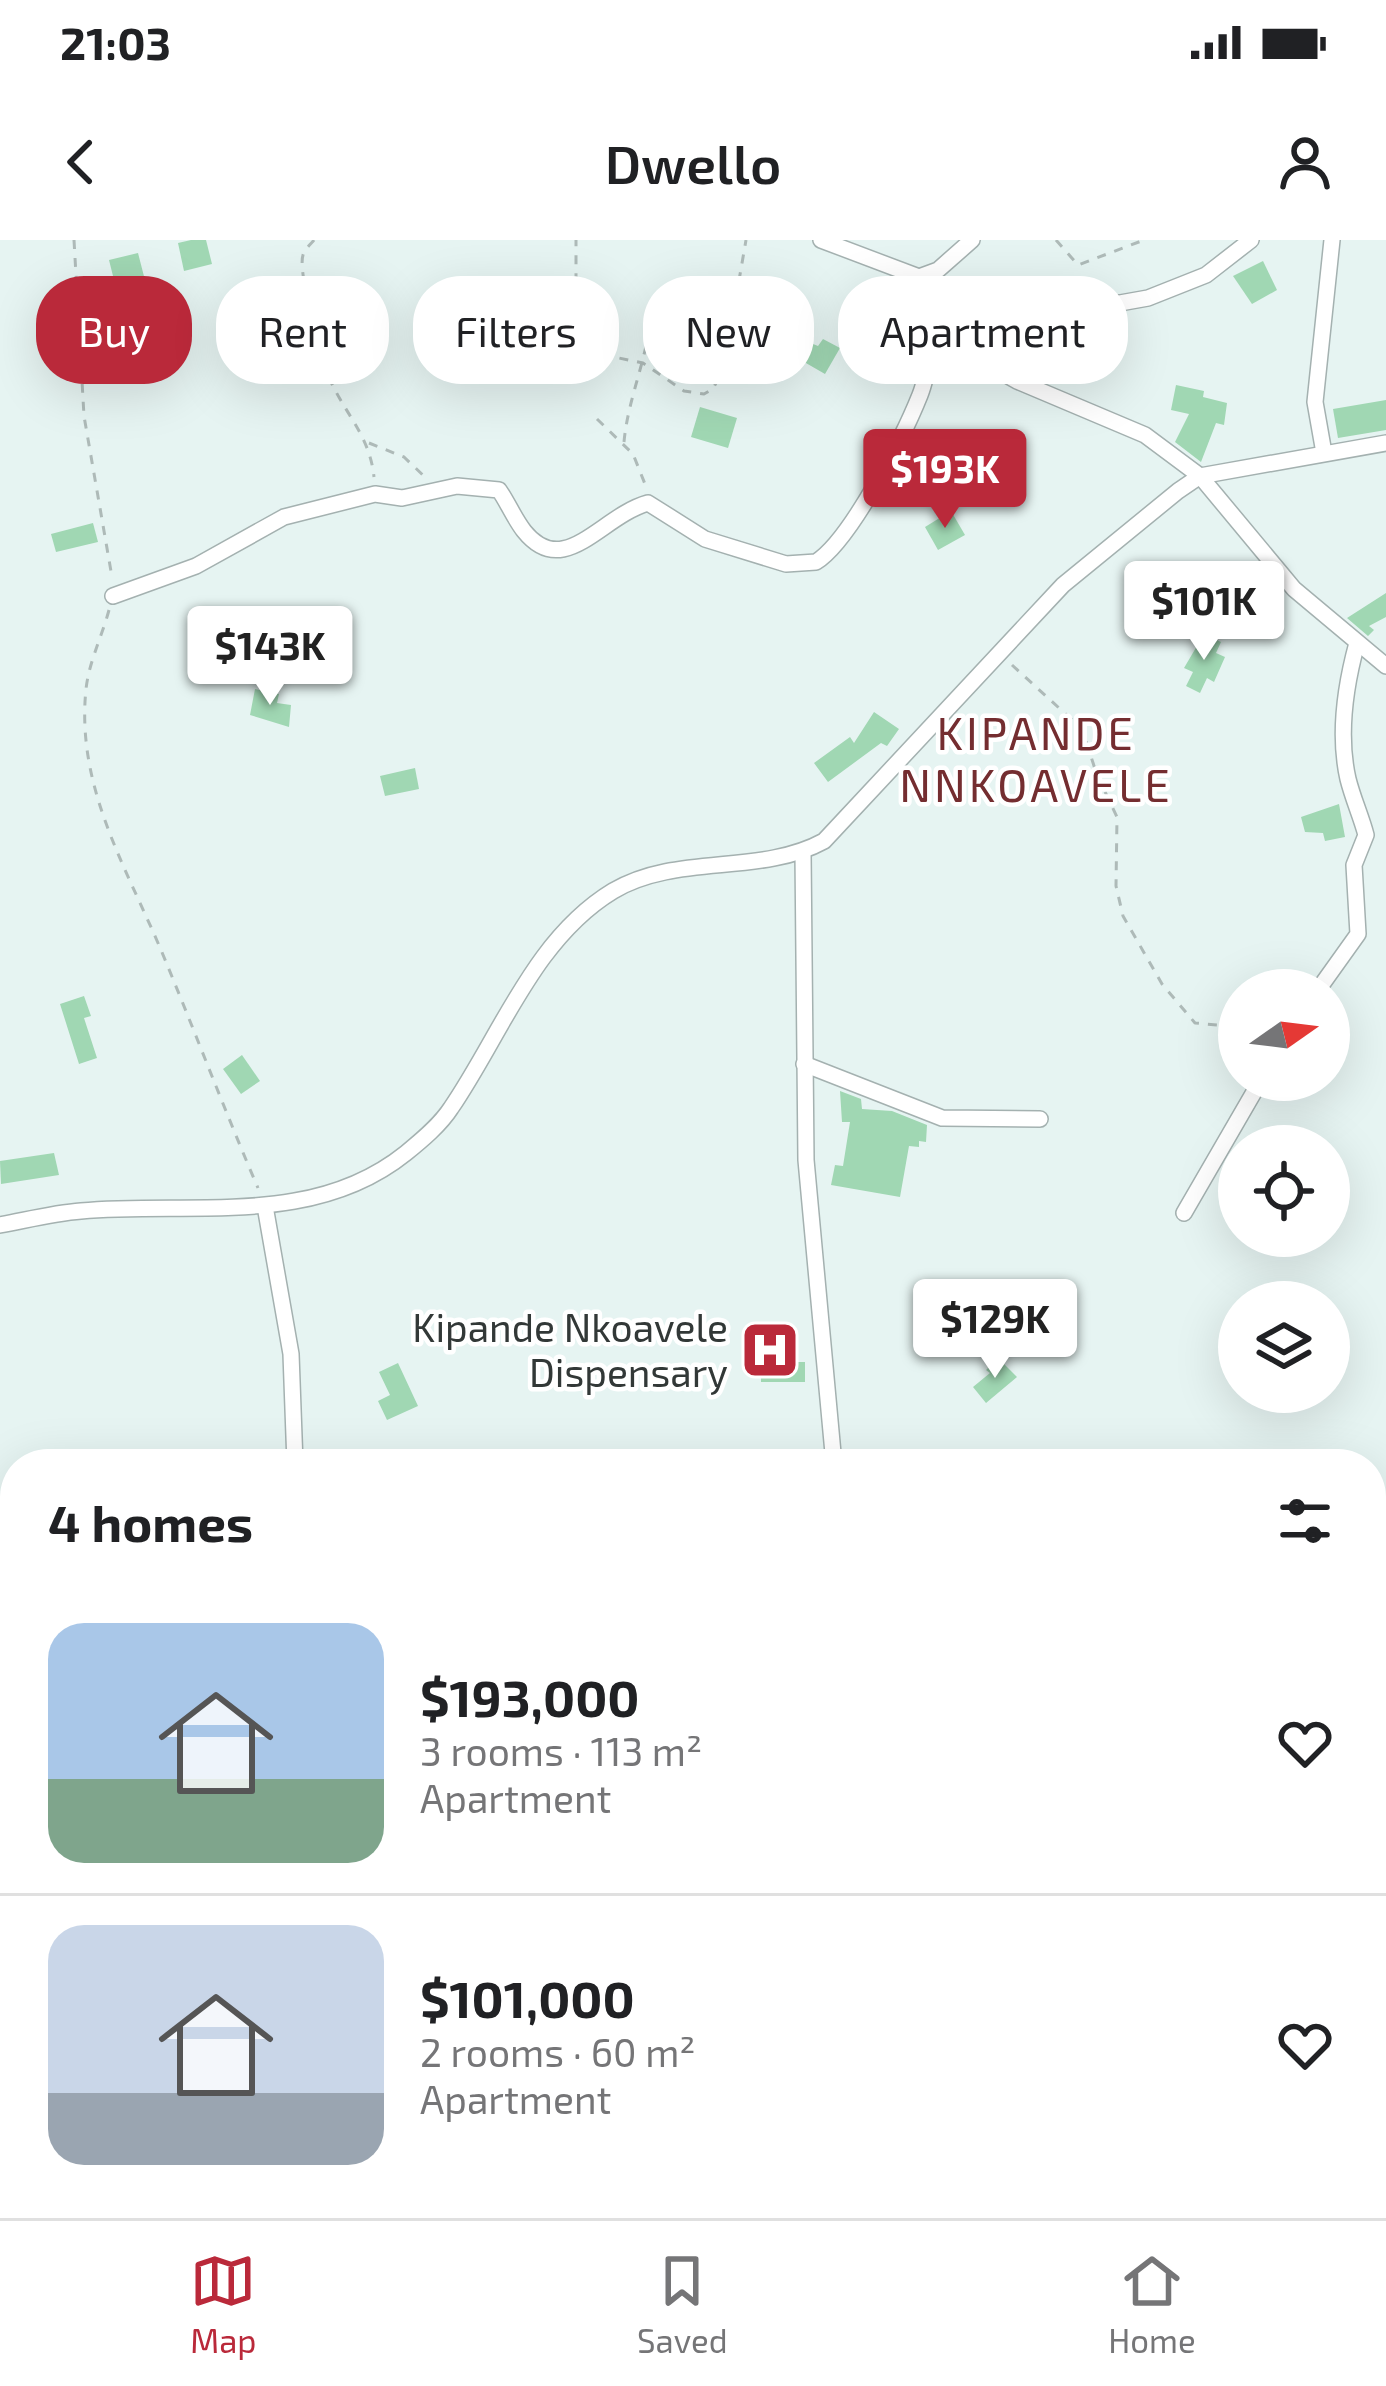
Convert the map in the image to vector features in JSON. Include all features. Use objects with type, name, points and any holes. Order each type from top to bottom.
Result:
[{"type":"street","points":[[821,240],[912,276]]},
{"type":"street","points":[[927,276],[972,240]]},
{"type":"street","points":[[1128,302],[1206,275],[1251,240]]},
{"type":"street","points":[[1324,453],[1315,402],[1332,240]]},
{"type":"street","points":[[113,596],[196,566],[284,518],[375,494],[402,498],[436,488],[495,488],[535,542],[555,552],[648,503],[705,539],[793,565],[825,556],[867,496],[923,384]]},
{"type":"street","points":[[1024,384],[1145,435],[1200,476],[1294,589],[1386,665]]},
{"type":"street","points":[[0,1225],[80,1211],[266,1207],[352,1186],[384,1170],[448,1113],[541,962],[572,923],[613,891],[671,870],[802,853],[841,825],[1081,569],[1200,476],[1386,443]]},
{"type":"street","points":[[1334,969],[1351,946],[1360,921],[1354,865],[1366,836],[1344,748],[1344,709],[1357,643]]},
{"type":"street","points":[[802,853],[804,1064],[814,1272],[832,1449]]},
{"type":"street","points":[[804,1064],[942,1118],[1040,1119]]},
{"type":"street","points":[[1184,1213],[1249,1101]]},
{"type":"street","points":[[266,1207],[291,1354],[295,1449]]},
{"type":"path","points":[[74,240],[84,416],[113,596],[86,686],[91,770],[101,817],[266,1207]]},
{"type":"path","points":[[314,240],[302,256],[301,267],[313,320],[332,382],[368,442],[375,494]]},
{"type":"path","points":[[576,240],[576,276]]},
{"type":"path","points":[[740,276],[746,240]]},
{"type":"path","points":[[1056,240],[1078,265],[1144,240]]},
{"type":"path","points":[[624,442],[631,396],[643,366]]},
{"type":"path","points":[[674,384],[704,394],[716,384]]},
{"type":"path","points":[[597,419],[624,442],[641,471],[648,503]]},
{"type":"path","points":[[368,442],[404,457],[436,488]]},
{"type":"path","points":[[1000,652],[1084,733],[1097,775],[1118,817],[1118,901],[1162,983],[1196,1023],[1218,1025]]},
{"type":"building","points":[[206,240],[212,264],[184,271],[178,243]]},
{"type":"building","points":[[138,253],[144,276],[113,276],[109,260]]},
{"type":"building","points":[[1263,261],[1277,290],[1252,304],[1233,276]]},
{"type":"building","points":[[823,339],[838,347],[825,374],[814,368],[814,344]]},
{"type":"building","points":[[1176,385],[1204,391],[1203,397],[1227,403],[1224,425],[1216,423],[1201,462],[1175,442],[1189,414],[1171,410]]},
{"type":"building","points":[[1386,400],[1386,430],[1338,438],[1333,409]]},
{"type":"building","points":[[700,407],[737,418],[728,448],[691,437]]},
{"type":"building","points":[[951,511],[965,535],[938,550],[925,527]]},
{"type":"building","points":[[93,523],[98,542],[56,552],[51,534]]},
{"type":"building","points":[[1386,593],[1386,617],[1369,626],[1374,630],[1368,636],[1347,618]]},
{"type":"building","points":[[1204,634],[1221,642],[1216,653],[1225,657],[1214,682],[1207,678],[1200,693],[1186,686],[1193,672],[1184,668]]},
{"type":"building","points":[[255,689],[279,694],[277,703],[291,705],[289,727],[250,715]]},
{"type":"building","points":[[874,712],[899,729],[887,746],[881,743],[828,782],[814,763],[850,737],[854,743]]},
{"type":"building","points":[[415,768],[419,789],[385,796],[380,776]]},
{"type":"building","points":[[1339,804],[1345,837],[1325,841],[1323,833],[1305,832],[1301,817]]},
{"type":"building","points":[[84,996],[91,1016],[84,1018],[97,1058],[79,1064],[60,1004]]},
{"type":"building","points":[[242,1055],[260,1081],[241,1094],[223,1069]]},
{"type":"building","points":[[840,1091],[861,1099],[862,1109],[892,1111],[927,1125],[926,1142],[909,1146],[900,1197],[831,1185],[835,1165],[843,1166],[850,1122],[842,1122]]},
{"type":"building","points":[[54,1153],[59,1175],[1,1184],[0,1161]]},
{"type":"building","name":"Kipande Nkoavele Dispensary","points":[[760,1339],[780,1339],[781,1362],[805,1362],[805,1382],[761,1382]]},
{"type":"building","points":[[998,1358],[1017,1377],[986,1403],[973,1387],[990,1373],[986,1370]]},
{"type":"building","points":[[398,1363],[418,1406],[387,1420],[378,1401],[390,1395],[379,1372]]},
{"type":"place","name":"Kipande Nkoavele Dispensary","points":[[770,1350]]},
{"type":"district","name":"KIPANDE NNKOAVELE","points":[[1036,760]]}]
